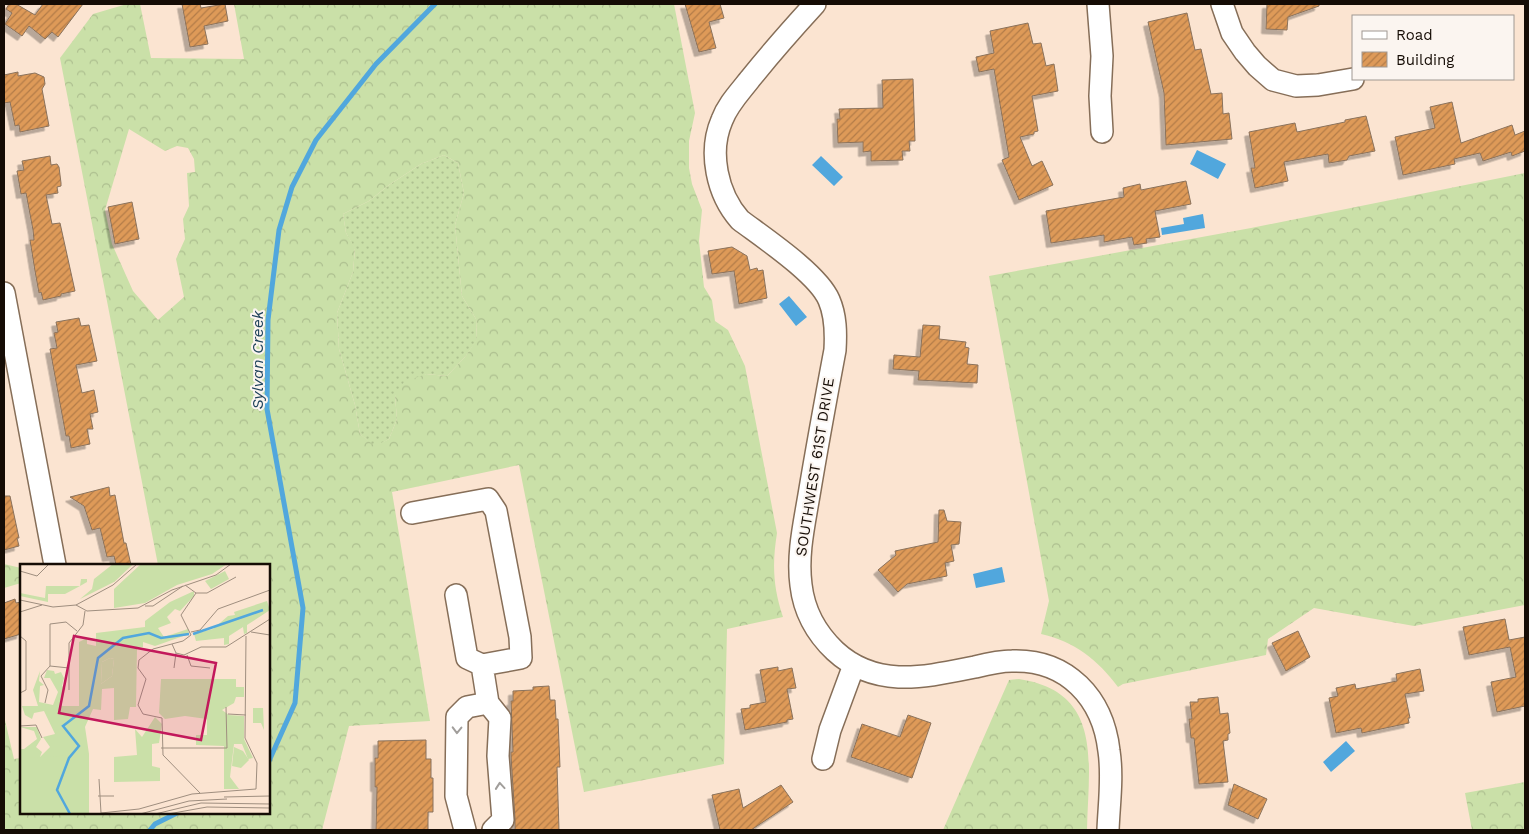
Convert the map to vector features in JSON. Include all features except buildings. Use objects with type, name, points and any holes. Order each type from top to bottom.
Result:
[{"type":"street","name":"SOUTHWEST 61ST DRIVE","points":[[815,4],[774,49],[730,104],[718,131],[716,164],[724,196],[733,212],[740,220],[816,280],[833,309],[836,334],[835,350],[800,556],[802,594],[812,622],[828,644],[854,665],[871,673],[907,677],[939,674],[1011,661],[1029,661],[1063,673],[1078,683],[1096,707],[1106,734],[1110,763],[1108,830]]},
{"type":"street","points":[[1098,4],[1102,56],[1100,96],[1102,132]]},
{"type":"street","points":[[1222,4],[1232,33],[1244,52],[1273,80],[1296,86],[1318,85],[1352,79]]},
{"type":"street","points":[[4,293],[9,350],[55,564]]},
{"type":"street","points":[[412,513],[488,499],[496,511],[520,637],[521,658],[482,665],[468,658],[456,595]]},
{"type":"street","points":[[482,665],[488,703],[500,718],[498,756],[503,820],[493,830]]},
{"type":"street","points":[[824,759],[830,730],[854,665]]},
{"type":"street","points":[[465,830],[456,796],[457,717],[467,707],[488,703]]},
{"type":"green space","points":[[127,4],[140,4],[151,58],[244,59],[234,4],[674,4],[695,113],[689,141],[689,168],[692,184],[702,210],[699,241],[704,287],[712,300],[715,321],[728,330],[745,366],[777,533],[774,575],[783,617],[727,629],[724,764],[584,792],[519,465],[392,492],[430,721],[349,726],[322,830],[4,830],[4,716],[14,759],[20,758],[20,814],[270,814],[270,564],[158,564],[60,58],[93,14]],"holes":[[[129,129],[165,151],[177,146],[188,148],[194,159],[195,172],[187,173],[189,206],[183,219],[185,239],[176,259],[184,297],[158,320],[133,291],[112,244],[105,210]],[[444,155],[458,163],[464,193],[455,225],[462,296],[476,319],[477,339],[465,357],[447,376],[426,374],[404,382],[395,396],[397,419],[389,439],[375,446],[360,434],[355,405],[339,349],[337,313],[353,272],[355,248],[346,233],[343,214],[369,201],[421,164]]]},
{"type":"green space","points":[[444,155],[458,163],[464,193],[455,225],[462,296],[476,319],[477,340],[465,357],[447,376],[426,374],[395,396],[397,419],[389,439],[375,447],[360,434],[355,405],[339,349],[337,313],[353,272],[355,249],[346,233],[343,214],[369,201],[421,164]]},
{"type":"green space","points":[[1525,173],[1525,605],[1414,626],[1314,608],[1268,639],[1266,655],[1123,684],[1118,687],[1094,660],[1084,653],[1064,641],[1041,634],[1049,601],[989,276],[1251,228]]},
{"type":"green space","points":[[4,564],[20,568],[20,583],[4,588]]},
{"type":"green space","points":[[1019,679],[1047,687],[1066,699],[1079,716],[1086,735],[1089,758],[1087,830],[943,830],[1009,680]]},
{"type":"green space","points":[[1525,782],[1525,830],[1472,830],[1465,793]]},
{"type":"water","points":[[1197,150],[1226,164],[1218,179],[1190,164]]},
{"type":"water","points":[[821,156],[843,177],[834,186],[812,165]]},
{"type":"water","points":[[1203,214],[1205,228],[1162,235],[1161,228],[1184,224],[1183,218]]},
{"type":"water","points":[[789,296],[807,317],[796,326],[779,304]]},
{"type":"water","points":[[1002,567],[1005,582],[976,588],[973,574]]},
{"type":"water","points":[[1346,741],[1355,751],[1331,772],[1323,762]]},
{"type":"waterway","name":"Sylvan Creek","points":[[270,759],[295,703],[303,608],[267,409],[268,320],[279,230],[292,187],[316,140],[376,64],[435,4]]},
{"type":"waterway","name":"Sylvan Creek","points":[[150,830],[155,824],[175,814]]}]
